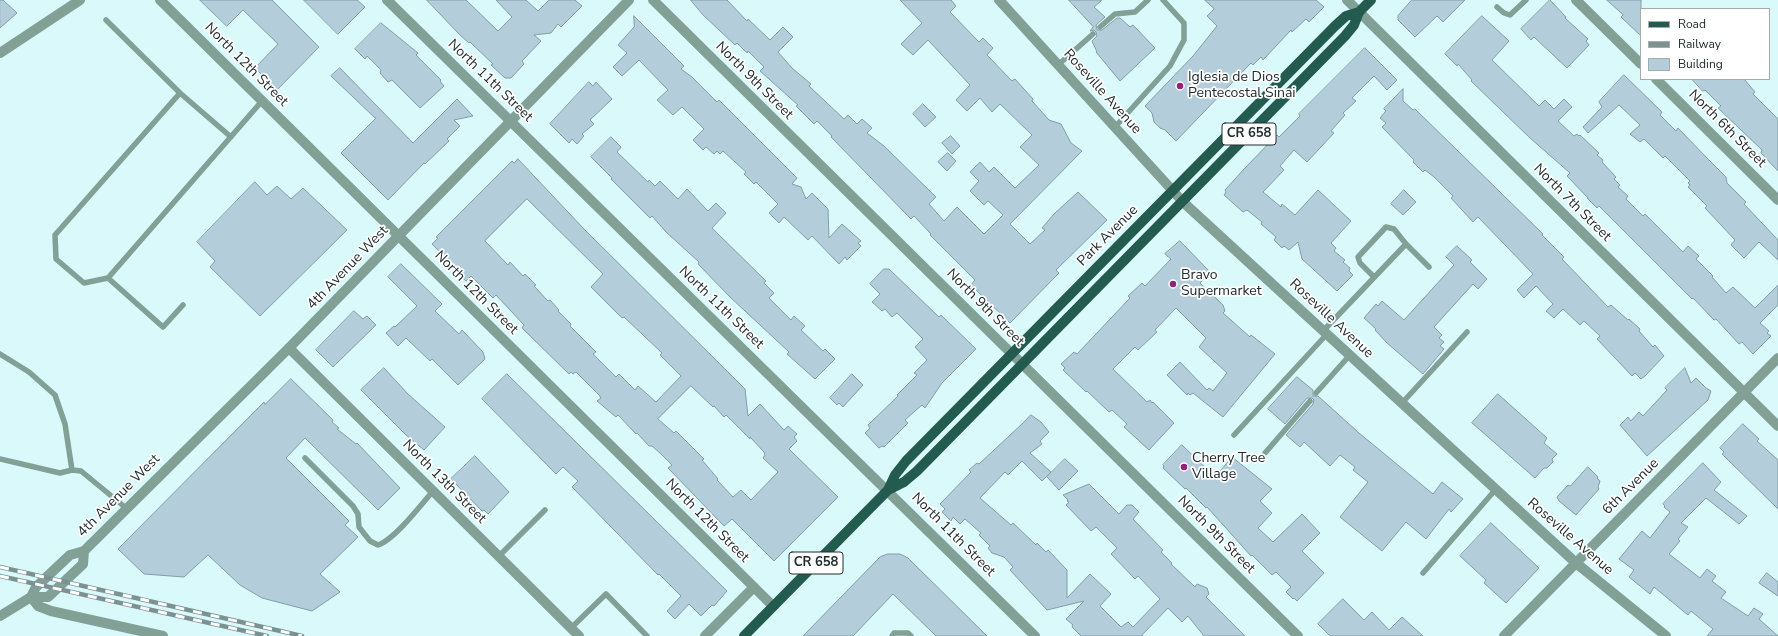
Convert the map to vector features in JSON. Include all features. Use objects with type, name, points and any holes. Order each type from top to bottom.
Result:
[{"type":"main road","name":"Park Avenue","points":[[744,636],[888,490],[904,482],[917,471],[1345,36],[1354,24],[1359,12],[1371,0]]},
{"type":"main road","name":"Park Avenue","points":[[888,490],[895,475],[906,461],[1335,26],[1346,16],[1359,12]]},
{"type":"street","points":[[0,53],[80,0]]},
{"type":"street","name":"North 12th Street","points":[[160,0],[773,606]]},
{"type":"street","name":"North 11th Street","points":[[387,0],[888,490],[1032,635]]},
{"type":"street","name":"4th Avenue West","points":[[84,551],[289,348],[629,0]]},
{"type":"street","name":"North 9th Street","points":[[653,0],[1298,636]]},
{"type":"street","name":"Roseville Avenue","points":[[999,0],[1182,202],[1576,563],[1666,636]]},
{"type":"street","name":"North 7th Street","points":[[1347,0],[1778,426]]},
{"type":"street","points":[[1576,0],[1640,63]]},
{"type":"street","name":"North 6th Street","points":[[1657,80],[1778,200]]},
{"type":"street","name":"North 13th Street","points":[[289,348],[579,636]]},
{"type":"street","name":"6th Avenue","points":[[1504,636],[1778,358]]},
{"type":"street","points":[[0,616],[31,597],[48,597],[84,564],[84,551],[70,555],[36,587],[31,597]]},
{"type":"street","points":[[705,636],[754,587]]},
{"type":"street","points":[[31,597],[38,606],[51,611],[163,636]]},
{"type":"lane","points":[[1100,27],[1115,14],[1135,12],[1148,0]]},
{"type":"lane","points":[[1115,127],[1170,66],[1184,40],[1184,23],[1162,0]]},
{"type":"lane","points":[[1497,7],[1504,13],[1510,15],[1526,0]]},
{"type":"lane","points":[[106,20],[180,93],[231,136]]},
{"type":"lane","points":[[1058,65],[1093,34]]},
{"type":"lane","points":[[180,93],[55,235],[56,259],[84,283],[108,278],[262,101]]},
{"type":"lane","points":[[1374,277],[1360,263],[1358,257],[1386,228],[1394,229],[1406,244],[1429,267]]},
{"type":"lane","points":[[1234,435],[1374,277],[1406,244]]},
{"type":"lane","points":[[108,278],[163,327],[183,305]]},
{"type":"lane","points":[[1402,403],[1467,332]]},
{"type":"lane","points":[[0,354],[29,372],[55,395],[66,424],[72,470]]},
{"type":"lane","points":[[1316,393],[1350,355]]},
{"type":"lane","points":[[1265,453],[1310,401]]},
{"type":"lane","points":[[305,458],[353,506],[358,514],[359,526],[370,541],[378,545],[384,543],[433,491]]},
{"type":"lane","points":[[0,459],[60,473],[72,470],[81,471],[126,508]]},
{"type":"lane","points":[[1423,572],[1496,489]]},
{"type":"lane","points":[[499,556],[545,510]]},
{"type":"lane","points":[[571,628],[606,594],[647,636]]},
{"type":"lane","points":[[892,636],[894,633],[908,633],[911,636]]},
{"type":"building","points":[[0,0],[3,0],[17,13],[0,28]]},
{"type":"building","points":[[200,0],[272,0],[319,47],[277,90],[255,68],[278,44],[243,10],[227,26]]},
{"type":"building","points":[[304,0],[357,0],[365,7],[338,34]]},
{"type":"building","points":[[427,0],[466,0],[498,31],[512,17],[496,0],[526,0],[538,11],[549,0],[575,0],[582,6],[561,27],[558,24],[551,33],[534,35],[541,41],[522,61],[524,64],[511,78],[505,78],[470,42],[469,43],[460,35]]},
{"type":"building","points":[[691,0],[727,0],[747,21],[748,19],[770,40],[783,27],[793,37],[778,52],[792,68],[811,84],[809,86],[844,119],[848,115],[857,124],[862,119],[872,128],[867,133],[884,146],[936,197],[929,204],[944,221],[957,207],[984,234],[1003,215],[988,201],[984,205],[970,191],[979,181],[970,172],[980,162],[989,172],[994,167],[1015,188],[1039,165],[1020,147],[1032,135],[1000,104],[992,112],[980,98],[967,111],[956,100],[970,85],[928,40],[913,55],[901,44],[922,23],[900,0],[951,0],[956,6],[950,12],[979,42],[983,38],[993,48],[987,55],[1012,81],[1015,79],[1049,120],[1061,124],[1071,143],[1082,151],[1010,224],[1030,244],[1045,230],[1042,228],[1054,214],[1078,192],[1107,220],[1056,270],[1059,273],[1010,323],[971,285],[975,280],[930,235],[931,234],[914,216],[911,219],[817,121],[814,124],[796,106],[798,105],[760,71],[764,67],[748,51],[747,53],[737,43],[735,45],[703,15]]},
{"type":"building","points":[[1069,0],[1102,0],[1094,7],[1105,17],[1096,25],[1097,30],[1102,30],[1117,18],[1120,18],[1130,27],[1133,25],[1155,48],[1120,81],[1096,52],[1092,41],[1097,36],[1096,32],[1094,30],[1090,31],[1093,27]]},
{"type":"building","points":[[1205,0],[1316,0],[1324,7],[1309,22],[1306,19],[1292,32],[1291,30],[1263,60],[1261,57],[1253,65],[1251,63],[1176,141],[1154,122],[1152,113],[1145,106],[1193,56],[1217,26],[1207,16],[1214,9]]},
{"type":"building","points":[[1412,0],[1465,0],[1443,22],[1437,16],[1415,37],[1398,20],[1398,16]]},
{"type":"building","points":[[1550,0],[1566,17],[1565,18],[1588,39],[1586,41],[1589,45],[1567,68],[1534,37],[1531,40],[1521,29]]},
{"type":"building","points":[[1607,0],[1641,0],[1640,35],[1621,17],[1623,15]]},
{"type":"building","points":[[634,16],[684,66],[681,69],[692,77],[717,102],[719,100],[797,178],[792,184],[801,187],[806,199],[812,193],[828,209],[829,238],[842,224],[861,241],[858,243],[861,246],[847,260],[845,257],[839,264],[812,236],[808,240],[784,217],[779,223],[769,213],[778,204],[756,182],[754,184],[744,174],[746,172],[723,151],[720,154],[717,151],[714,154],[706,147],[703,150],[693,140],[704,129],[682,107],[673,115],[657,100],[668,90],[639,60],[622,76],[613,67],[627,53],[618,45],[634,27]]},
{"type":"building","points":[[1482,16],[1509,41],[1492,60],[1539,106],[1545,100],[1554,109],[1564,99],[1572,107],[1558,121],[1574,136],[1577,134],[1579,136],[1580,135],[1599,153],[1597,155],[1603,160],[1602,162],[1616,177],[1614,179],[1620,185],[1618,187],[1628,196],[1626,199],[1643,216],[1645,214],[1683,252],[1688,246],[1699,256],[1696,259],[1713,276],[1712,277],[1726,293],[1733,287],[1755,308],[1778,285],[1778,305],[1760,323],[1769,331],[1767,333],[1771,336],[1753,354],[1742,342],[1739,344],[1716,319],[1714,320],[1693,298],[1692,299],[1599,206],[1597,208],[1567,176],[1570,173],[1530,138],[1471,81],[1472,80],[1458,64],[1457,66],[1445,54]]},
{"type":"building","points":[[381,23],[418,53],[416,55],[441,80],[440,81],[444,86],[420,108],[392,80],[388,82],[380,73],[381,70],[367,56],[365,59],[355,49]]},
{"type":"building","points":[[1365,48],[1397,80],[1387,90],[1374,76],[1352,98],[1356,101],[1343,113],[1345,115],[1331,131],[1334,133],[1307,162],[1294,150],[1280,166],[1284,170],[1263,192],[1281,207],[1282,204],[1295,215],[1318,190],[1351,221],[1331,243],[1336,248],[1334,251],[1345,260],[1343,262],[1350,268],[1349,271],[1353,275],[1337,291],[1302,259],[1298,242],[1289,250],[1284,246],[1282,248],[1274,240],[1276,237],[1261,224],[1262,222],[1247,210],[1243,212],[1224,195],[1226,192],[1225,190],[1244,169],[1277,135],[1279,137],[1300,116],[1299,114]]},
{"type":"building","points":[[340,68],[413,143],[457,99],[473,116],[454,120],[460,126],[447,139],[449,141],[425,164],[424,163],[388,200],[341,153],[376,118],[331,76]]},
{"type":"building","points":[[1624,75],[1662,112],[1660,115],[1676,131],[1678,128],[1726,177],[1727,183],[1746,202],[1744,204],[1778,240],[1778,260],[1759,242],[1744,258],[1731,245],[1735,240],[1705,208],[1707,206],[1688,187],[1690,185],[1688,183],[1690,181],[1665,156],[1663,158],[1644,139],[1640,142],[1630,134],[1640,125],[1619,105],[1588,133],[1583,127],[1602,107],[1599,102]]},
{"type":"building","points":[[1693,80],[1745,80],[1755,92],[1753,94],[1778,119],[1778,171],[1761,153],[1762,150],[1718,108],[1721,106],[1705,90],[1703,91]]},
{"type":"building","points":[[589,82],[593,86],[596,82],[612,99],[590,120],[594,124],[582,134],[584,136],[577,144],[572,139],[569,143],[550,124]]},
{"type":"building","points":[[1403,89],[1403,101],[1413,110],[1415,109],[1543,234],[1542,235],[1564,257],[1562,259],[1608,307],[1611,305],[1628,320],[1629,319],[1640,329],[1639,331],[1653,347],[1655,345],[1664,356],[1645,376],[1641,379],[1635,373],[1632,376],[1597,339],[1600,336],[1584,321],[1580,325],[1563,309],[1554,318],[1546,311],[1553,304],[1536,286],[1524,298],[1517,290],[1533,274],[1478,217],[1473,222],[1451,198],[1453,196],[1434,177],[1425,170],[1423,172],[1413,162],[1414,160],[1382,127],[1386,123],[1380,118],[1386,111],[1384,109]]},
{"type":"building","points":[[923,104],[936,117],[925,127],[913,114]]},
{"type":"building","points":[[951,136],[960,146],[952,154],[942,143]]},
{"type":"building","points":[[611,137],[621,147],[617,152],[648,182],[649,180],[655,186],[660,181],[678,199],[687,189],[708,211],[716,203],[726,213],[712,228],[766,281],[764,283],[774,293],[769,298],[791,320],[794,316],[805,326],[801,330],[823,351],[825,349],[835,359],[815,379],[787,354],[789,352],[730,297],[698,264],[699,262],[666,232],[652,216],[650,218],[591,157]]},
{"type":"building","points":[[948,153],[956,161],[947,171],[938,162]]},
{"type":"building","points":[[518,159],[584,229],[745,389],[748,416],[760,404],[784,430],[788,426],[797,434],[794,437],[797,441],[789,449],[838,497],[774,561],[732,519],[724,526],[668,468],[672,465],[662,455],[652,446],[649,446],[618,415],[616,417],[597,401],[601,398],[599,395],[576,372],[573,374],[571,372],[569,374],[522,328],[524,325],[496,295],[493,298],[471,276],[466,281],[432,244],[438,238],[436,237],[512,161],[514,163]],"holes":[[[527,199],[603,274],[591,287],[622,318],[624,317],[662,353],[660,355],[681,376],[656,402],[638,386],[635,390],[619,374],[616,377],[593,354],[596,352],[570,326],[571,324],[558,311],[559,310],[550,300],[548,301],[534,286],[536,285],[525,274],[523,276],[510,262],[508,265],[485,241]],[[691,386],[724,417],[726,415],[750,439],[750,437],[764,452],[765,455],[763,458],[778,472],[751,500],[741,490],[733,497],[717,480],[718,479],[702,460],[704,459],[676,431],[674,433],[658,419]]]},
{"type":"building","points":[[255,182],[267,195],[277,186],[291,199],[303,188],[347,230],[260,316],[210,267],[215,261],[197,242]]},
{"type":"building","points":[[1404,190],[1416,202],[1403,215],[1391,204]]},
{"type":"building","points":[[1180,241],[1210,272],[1200,283],[1223,305],[1225,311],[1223,313],[1250,337],[1251,335],[1275,354],[1223,417],[1193,393],[1190,395],[1188,393],[1187,395],[1167,375],[1180,362],[1207,390],[1209,388],[1213,391],[1227,373],[1199,347],[1206,338],[1176,308],[1155,330],[1157,332],[1138,350],[1135,347],[1113,369],[1147,402],[1150,400],[1152,403],[1153,402],[1174,423],[1149,450],[1124,427],[1127,424],[1112,410],[1109,412],[1087,391],[1086,392],[1063,370],[1065,368],[1061,364],[1074,352],[1077,354],[1130,298],[1128,296],[1142,283],[1145,286],[1171,259],[1165,254]]},
{"type":"building","points":[[1457,246],[1472,260],[1470,262],[1487,279],[1478,289],[1473,284],[1434,327],[1442,335],[1439,338],[1444,342],[1440,346],[1444,349],[1423,374],[1387,343],[1375,330],[1376,329],[1364,318],[1376,304],[1378,306],[1382,301],[1404,320],[1454,265],[1446,257]]},
{"type":"building","points":[[401,264],[442,304],[435,311],[459,334],[462,330],[483,352],[485,359],[458,385],[432,359],[430,361],[406,338],[398,346],[386,333],[394,326],[395,327],[417,306],[388,277]]},
{"type":"building","points":[[884,269],[889,269],[939,317],[941,315],[976,349],[942,383],[925,408],[922,405],[915,411],[905,420],[908,423],[884,447],[882,446],[879,448],[865,433],[870,428],[868,425],[898,396],[897,395],[917,375],[914,373],[927,360],[915,347],[923,339],[897,313],[892,317],[885,309],[882,311],[872,302],[880,294],[870,284]]},
{"type":"building","points":[[354,311],[363,319],[367,316],[376,325],[333,367],[316,350]]},
{"type":"building","points":[[384,368],[408,394],[445,427],[424,450],[406,435],[361,390]]},
{"type":"building","points":[[1685,368],[1691,383],[1696,378],[1711,391],[1708,400],[1647,456],[1620,425],[1628,417],[1631,421],[1639,412],[1643,416],[1667,390],[1665,388]]},
{"type":"building","points":[[507,374],[727,591],[714,606],[712,605],[701,616],[689,604],[675,619],[667,611],[681,596],[659,574],[658,575],[572,487],[578,481],[563,467],[556,474],[482,399]]},
{"type":"building","points":[[852,374],[863,385],[843,407],[839,403],[837,405],[830,398]]},
{"type":"building","points":[[1297,377],[1313,390],[1313,396],[1318,396],[1359,433],[1433,494],[1442,482],[1463,499],[1451,512],[1449,509],[1426,539],[1406,522],[1382,551],[1340,517],[1368,482],[1353,470],[1355,467],[1340,455],[1330,466],[1304,442],[1300,447],[1286,435],[1313,404],[1314,400],[1312,398],[1307,398],[1285,424],[1268,409]]},
{"type":"building","points":[[291,379],[333,420],[332,422],[339,428],[337,429],[356,444],[357,443],[400,488],[378,510],[305,438],[286,458],[349,521],[345,525],[358,537],[320,574],[340,592],[312,611],[262,598],[240,585],[208,555],[184,577],[144,574],[118,549],[264,402],[265,404]]},
{"type":"building","points":[[1498,394],[1547,438],[1544,443],[1557,454],[1552,459],[1553,462],[1547,468],[1544,468],[1535,478],[1472,423]]},
{"type":"building","points":[[1031,415],[1041,422],[1049,432],[1040,441],[1042,444],[1030,453],[1051,472],[1042,481],[1022,461],[1008,475],[1005,472],[980,498],[1011,525],[1013,523],[1036,545],[1037,543],[1046,552],[1048,550],[1067,570],[1067,598],[1090,574],[1111,594],[1100,606],[1121,627],[1128,622],[1133,627],[1160,599],[1138,576],[1135,579],[1111,554],[1117,548],[1096,527],[1091,531],[1066,505],[1069,502],[1063,495],[1089,484],[1119,514],[1127,505],[1132,505],[1139,512],[1133,519],[1163,550],[1161,552],[1172,563],[1171,564],[1195,587],[1197,584],[1207,588],[1209,594],[1206,597],[1245,636],[1204,636],[1188,616],[1182,622],[1168,608],[1142,635],[1143,636],[1081,636],[1072,627],[1073,625],[1066,619],[1084,601],[1047,610],[1010,570],[1013,567],[1004,557],[992,553],[988,548],[990,546],[979,535],[981,533],[965,519],[960,524],[953,517],[951,521],[942,512],[945,509],[940,504],[971,472],[969,470],[977,463],[979,464]]},
{"type":"building","points":[[1743,424],[1759,439],[1757,441],[1778,460],[1778,509],[1722,454],[1724,452],[1720,448]]},
{"type":"building","points":[[1182,445],[1215,477],[1232,457],[1272,489],[1260,501],[1272,513],[1258,528],[1273,542],[1302,514],[1320,533],[1302,551],[1324,573],[1297,601],[1286,592],[1291,587],[1276,572],[1272,575],[1252,555],[1251,556],[1207,507],[1206,508],[1163,468],[1163,465]]},
{"type":"building","points":[[475,456],[509,492],[488,514],[484,510],[482,511],[451,479]]},
{"type":"building","points":[[1065,459],[1078,471],[1059,490],[1047,477]]},
{"type":"building","points":[[1703,463],[1721,482],[1714,490],[1747,516],[1739,524],[1706,498],[1681,523],[1688,527],[1678,539],[1680,541],[1669,554],[1700,578],[1707,569],[1716,576],[1712,581],[1726,592],[1721,598],[1748,616],[1754,608],[1763,614],[1759,619],[1778,636],[1707,636],[1713,629],[1691,611],[1688,615],[1654,587],[1650,594],[1629,577],[1634,570],[1619,559],[1642,531],[1650,538],[1670,512],[1664,507],[1665,506],[1663,504]]},
{"type":"building","points":[[1588,467],[1600,481],[1598,487],[1599,489],[1576,515],[1559,501],[1557,497]]},
{"type":"building","points":[[1491,523],[1539,568],[1506,603],[1484,583],[1486,580],[1460,556]]},
{"type":"building","points":[[888,554],[900,554],[908,558],[987,636],[936,636],[893,594],[853,636],[803,636],[880,557]]},
{"type":"building","points":[[1767,573],[1778,582],[1778,596],[1759,583]]},
{"type":"building","points":[[1343,599],[1364,620],[1372,612],[1389,630],[1402,617],[1423,636],[1330,636],[1318,624]]},
{"type":"railway","points":[[0,567],[302,636]]},
{"type":"railway","points":[[0,576],[267,636]]},
{"type":"place","name":"Iglesia de Dios Pentecostal Sinai","points":[[1180,86]]},
{"type":"place","name":"Bravo Supermarket","points":[[1173,284]]},
{"type":"place","name":"Cherry Tree Village","points":[[1184,467]]}]
